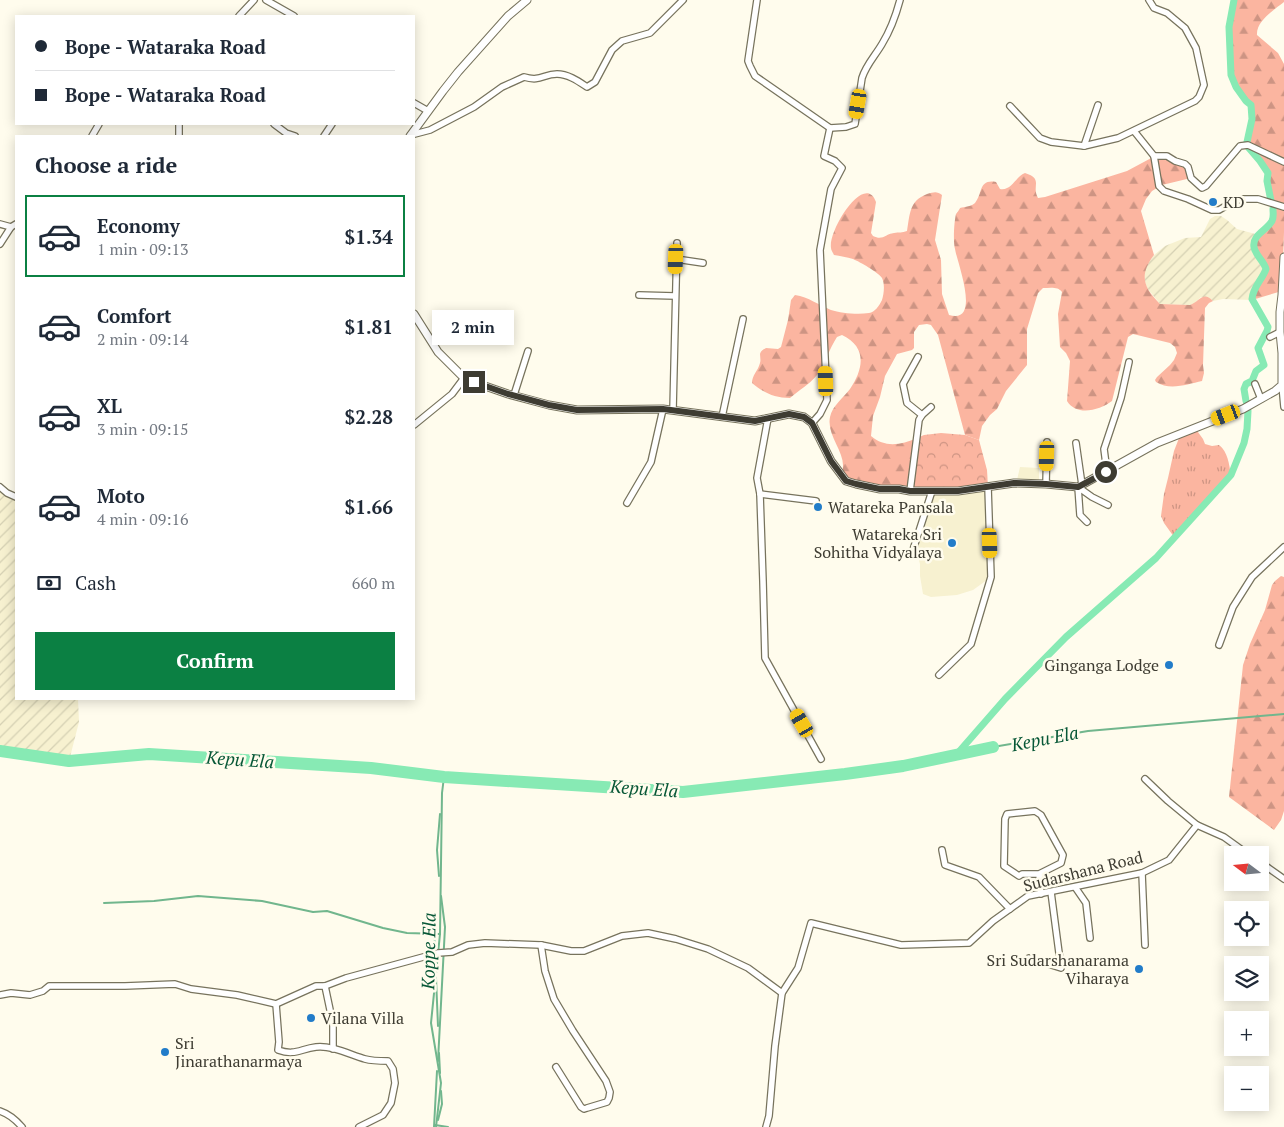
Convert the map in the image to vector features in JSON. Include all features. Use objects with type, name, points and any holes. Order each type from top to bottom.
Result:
[{"type":"street","points":[[266,0],[292,15]]},
{"type":"street","points":[[412,135],[458,72],[508,16],[527,0]]},
{"type":"street","points":[[414,135],[430,130],[474,107],[502,87],[524,77],[534,80],[557,74],[573,78],[587,87],[595,82],[612,50],[622,41],[650,33],[683,0]]},
{"type":"street","points":[[757,0],[748,60],[755,76],[830,128],[846,127],[855,124],[864,72],[882,44],[897,12],[900,0]]},
{"type":"street","points":[[1010,106],[1040,138],[1050,142],[1084,146],[1118,138],[1195,101],[1199,97],[1204,85],[1196,48],[1185,28],[1167,13],[1154,8],[1149,0]]},
{"type":"street","points":[[240,15],[253,1]]},
{"type":"street","points":[[415,104],[428,111]]},
{"type":"street","points":[[1084,146],[1098,105]]},
{"type":"street","points":[[275,125],[291,135]]},
{"type":"street","points":[[812,423],[820,414],[827,400],[820,250],[831,189],[842,168],[836,161],[824,156],[830,128]]},
{"type":"street","points":[[1134,131],[1154,156],[1159,186],[1164,191],[1212,210],[1219,210],[1241,199],[1258,199],[1284,207]]},
{"type":"street","points":[[1154,156],[1167,156],[1185,164],[1188,167],[1191,178],[1202,188],[1206,186],[1240,146],[1248,146],[1284,162]]},
{"type":"street","points":[[0,224],[13,225],[0,244]]},
{"type":"street","points":[[672,410],[677,243]]},
{"type":"street","points":[[1284,257],[1283,295],[1280,312],[1284,407]]},
{"type":"street","points":[[676,259],[703,263]]},
{"type":"street","points":[[639,295],[675,296]]},
{"type":"street","points":[[415,316],[438,352],[464,378],[549,405],[577,410],[663,409],[755,421],[789,414],[804,417],[812,423],[831,461],[846,481],[880,489],[958,491],[1014,483],[1080,486],[1157,443],[1243,409],[1282,385]]},
{"type":"street","points":[[722,416],[743,319]]},
{"type":"street","points":[[1270,337],[1280,332]]},
{"type":"street","points":[[514,395],[528,351]]},
{"type":"street","points":[[918,357],[903,384],[907,403],[922,415]]},
{"type":"street","points":[[1106,472],[1104,449],[1121,398],[1129,362]]},
{"type":"street","points":[[415,424],[452,394],[464,378]]},
{"type":"street","points":[[1255,384],[1260,399]]},
{"type":"street","points":[[910,491],[919,420],[931,406]]},
{"type":"street","points":[[627,503],[651,462],[663,409]]},
{"type":"street","points":[[768,418],[758,478],[764,581],[765,658],[821,760]]},
{"type":"street","points":[[1046,484],[1047,442]]},
{"type":"street","points":[[1076,443],[1080,486],[1080,515],[1087,522]]},
{"type":"street","points":[[1080,486],[1092,497],[1108,505]]},
{"type":"street","points":[[0,487],[15,497]]},
{"type":"street","points":[[939,675],[971,644],[991,577],[988,487]]},
{"type":"street","points":[[911,556],[932,491]]},
{"type":"street","points":[[760,494],[816,500]]},
{"type":"street","points":[[1219,645],[1233,607],[1252,577],[1284,546]]},
{"type":"street","points":[[1145,779],[1168,801],[1198,825],[1224,837],[1237,846]]},
{"type":"street","points":[[1036,811],[1041,815],[1063,855],[1061,863],[1039,874],[1022,874],[1019,876],[1004,866],[1005,819],[1007,814],[1036,811]]},
{"type":"street","name":"Sudarshana Road","points":[[782,994],[798,968],[811,923],[901,945],[968,943],[993,921],[1028,896],[1142,873],[1169,860],[1198,825]]},
{"type":"street","points":[[942,850],[944,865],[979,877],[1010,909]]},
{"type":"street","points":[[1269,868],[1284,879]]},
{"type":"street","points":[[1142,873],[1145,945]]},
{"type":"street","points":[[1039,874],[1041,894]]},
{"type":"street","points":[[1075,888],[1086,903],[1090,938]]},
{"type":"street","points":[[1028,958],[1061,968],[1051,892]]},
{"type":"street","points":[[0,994],[30,995],[43,992],[49,986],[175,984],[192,989],[237,995],[276,1004],[316,986],[325,986],[346,978],[438,953],[452,952],[468,945],[541,945],[570,951],[584,951],[622,936],[648,933],[708,949],[748,968],[782,994],[769,1116],[766,1127]]},
{"type":"street","points":[[541,945],[545,971],[554,999],[606,1081],[610,1092],[607,1102],[584,1109],[581,1107],[556,1067]]},
{"type":"street","points":[[325,986],[333,1024],[333,1049]]},
{"type":"street","points":[[276,1004],[278,1050],[287,1053],[316,1047],[333,1049],[367,1060],[388,1062],[393,1068],[395,1083],[391,1103],[383,1116],[359,1127]]},
{"type":"street","points":[[0,1111],[15,1119],[22,1127]]},
{"type":"shaded area","points":[[1215,216],[1221,216],[1237,229],[1259,235],[1255,239],[1255,251],[1266,269],[1254,289],[1252,300],[1223,299],[1213,301],[1208,297],[1201,297],[1194,304],[1190,305],[1160,304],[1147,288],[1144,273],[1148,263],[1165,246],[1185,238],[1201,237],[1210,219]]},
{"type":"shaded area","points":[[1020,467],[1039,468],[1039,480],[1017,480]]},
{"type":"shaded area","points":[[0,487],[15,496],[15,700],[78,700],[79,722],[69,761],[0,751]]},
{"type":"shaded area","name":"Watareka Sri Sohitha Vidyalaya","points":[[988,487],[991,577],[973,590],[957,595],[931,597],[923,594],[919,560],[911,556],[932,491]]},
{"type":"green space","points":[[1234,0],[1284,0],[1262,21],[1257,30],[1257,35],[1278,53],[1284,64],[1282,291],[1252,300],[1253,292],[1266,269],[1255,251],[1254,243],[1258,235],[1272,221],[1273,213],[1267,194],[1268,173],[1247,146],[1252,119],[1251,105],[1236,87],[1231,75],[1229,27]]},
{"type":"green space","points":[[1155,156],[1167,156],[1185,164],[1191,178],[1162,185],[1152,191],[1146,199],[1141,211],[1154,255],[1146,269],[1145,281],[1150,292],[1160,304],[1190,305],[1204,297],[1210,298],[1213,301],[1205,308],[1204,373],[1202,381],[1173,386],[1161,385],[1156,382],[1157,377],[1174,360],[1177,353],[1175,347],[1170,343],[1133,334],[1128,337],[1112,401],[1101,407],[1089,410],[1077,409],[1071,406],[1067,401],[1070,361],[1060,347],[1058,314],[1062,292],[1056,288],[1043,288],[1038,293],[1027,329],[1027,365],[1006,391],[997,409],[982,426],[979,440],[965,435],[938,335],[931,325],[919,325],[914,332],[914,348],[897,354],[885,376],[873,416],[871,436],[887,444],[905,442],[917,438],[910,491],[846,481],[842,472],[842,459],[831,432],[830,417],[836,405],[855,381],[860,366],[859,352],[850,340],[842,335],[837,337],[817,375],[790,398],[770,394],[752,383],[760,363],[762,351],[766,348],[778,349],[781,347],[791,300],[795,295],[839,312],[859,314],[871,312],[880,304],[884,292],[882,278],[856,260],[834,255],[831,249],[835,229],[841,217],[856,198],[864,194],[871,194],[876,202],[871,233],[879,238],[907,231],[911,209],[921,197],[934,192],[942,195],[935,240],[941,260],[942,294],[949,315],[959,316],[964,311],[966,302],[963,278],[954,246],[956,214],[960,208],[975,203],[986,183],[996,182],[1000,189],[1008,188],[1025,173],[1031,175],[1036,180],[1036,194],[1038,198],[1045,197],[1127,171]]},
{"type":"green space","points":[[1195,428],[1205,444],[1219,445],[1222,448],[1228,458],[1231,475],[1174,537],[1161,516],[1164,494],[1174,451],[1181,433]]},
{"type":"green space","points":[[941,433],[965,435],[979,440],[987,470],[988,487],[910,491],[917,438],[924,435]]},
{"type":"green space","points":[[1281,576],[1284,577],[1284,811],[1281,820],[1274,830],[1229,797],[1243,665],[1265,610],[1272,585]]},
{"type":"waterway","points":[[1234,0],[1229,27],[1231,75],[1236,87],[1251,105],[1252,119],[1247,142]]},
{"type":"waterway","points":[[1248,147],[1268,173],[1267,181],[1271,201]]},
{"type":"waterway","points":[[1246,401],[1244,389],[1246,384],[1252,381],[1256,371],[1264,365],[1258,348],[1268,327],[1252,299],[1254,291],[1266,269],[1255,250],[1254,243],[1257,236],[1272,221],[1273,209]]},
{"type":"waterway","points":[[957,754],[1005,699],[1066,637],[1156,558],[1231,475],[1244,443],[1248,411]]},
{"type":"waterway","name":"Kepu Ela","points":[[993,747],[1088,731],[1284,714]]},
{"type":"waterway","name":"Kepu Ela","points":[[0,751],[69,761],[149,754],[371,768],[444,777],[683,792],[903,766],[993,747]]},
{"type":"waterway","points":[[436,1127],[441,1083],[431,1023],[440,934],[442,793],[444,777]]},
{"type":"waterway","name":"Koppe Ela","points":[[439,876],[437,850],[440,814]]},
{"type":"waterway","points":[[104,903],[154,901],[198,896],[262,901],[313,912],[327,911],[383,928],[407,933],[440,934]]},
{"type":"waterway","name":"Koppe Ela","points":[[438,1061],[445,927],[441,896]]},
{"type":"waterway","points":[[434,933],[436,963]]},
{"type":"waterway","name":"Koppe Ela","points":[[436,978],[438,1026]]},
{"type":"waterway","name":"Koppe Ela","points":[[439,1053],[440,1073]]},
{"type":"waterway","name":"Koppe Ela","points":[[434,1127],[437,1071]]},
{"type":"waterway","points":[[438,1120],[442,1104],[441,1091]]},
{"type":"waterway","points":[[435,1125],[448,1127]]},
{"type":"place","name":"KD","points":[[1213,202]]},
{"type":"place","name":"Watareka Pansala","points":[[818,507]]},
{"type":"place","name":"Watareka Sri Sohitha Vidyalaya","points":[[952,543]]},
{"type":"place","name":"Ginganga Lodge","points":[[1169,665]]},
{"type":"place","name":"Sri Sudarshanarama Viharaya","points":[[1139,969]]},
{"type":"place","name":"Vilana Villa","points":[[311,1018]]},
{"type":"place","name":"Sri Jinarathanarmaya","points":[[165,1052]]},
{"type":"route","points":[[474,382],[508,394],[577,410],[663,409],[755,421],[789,414],[804,417],[812,423],[831,461],[846,481],[880,489],[958,491],[1014,483],[1078,487],[1106,472]]}]
